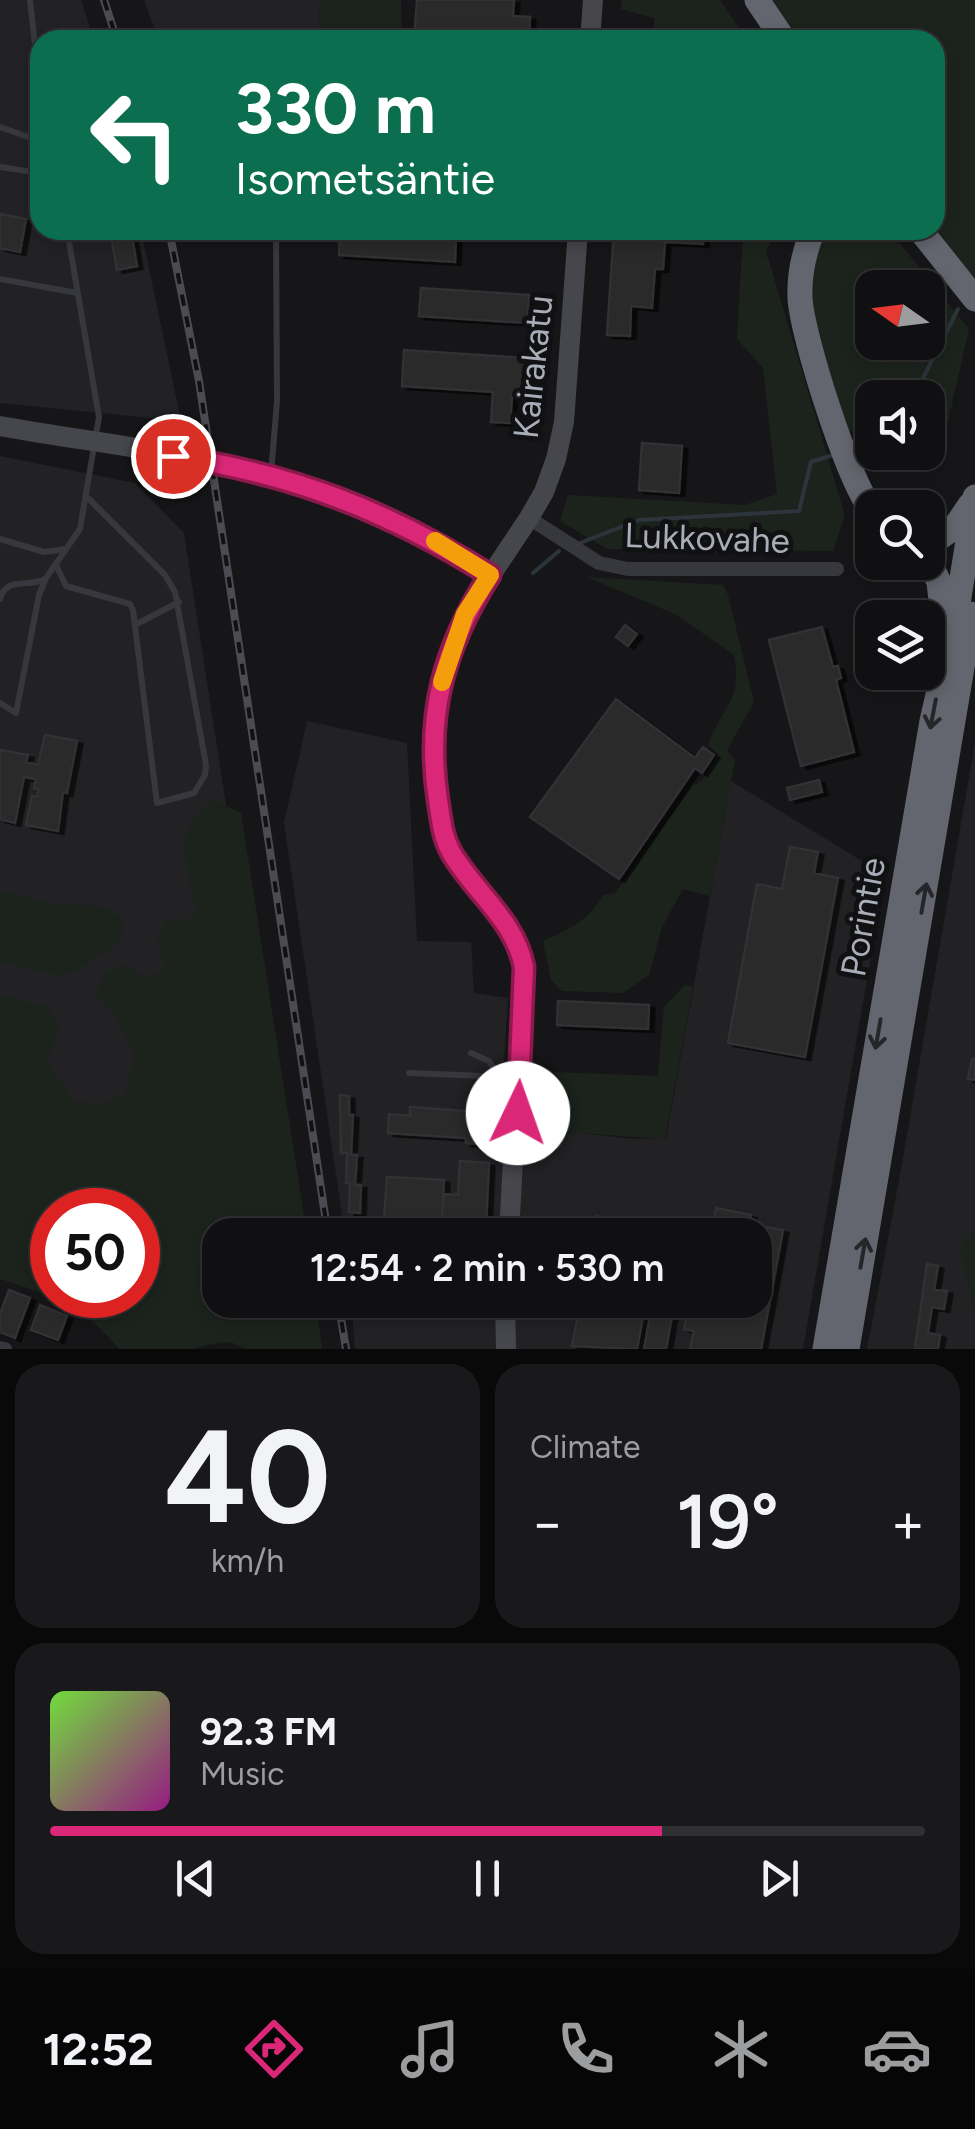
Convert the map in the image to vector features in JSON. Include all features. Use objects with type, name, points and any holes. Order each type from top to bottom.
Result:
[{"type":"highway","points":[[757,0],[777,30]]},
{"type":"highway","points":[[810,240],[800,273],[802,319],[859,490]]},
{"type":"highway","points":[[928,240],[975,299]]},
{"type":"highway","points":[[851,466],[870,490]]},
{"type":"highway","points":[[945,535],[955,527],[975,497]]},
{"type":"highway","name":"Porintie","points":[[945,658],[969,558],[975,497]]},
{"type":"highway","points":[[945,551],[969,558]]},
{"type":"highway","name":"Porintie","points":[[847,1349],[975,589]]},
{"type":"highway","name":"Porintie","points":[[825,1349],[939,690]]},
{"type":"main road","points":[[591,30],[593,0]]},
{"type":"main road","name":"Kairakatu","points":[[509,1218],[509,1077],[524,967],[520,947],[452,854],[444,836],[434,776],[433,728],[444,672],[465,614],[529,518],[550,475],[564,422],[577,240]]},
{"type":"main road","points":[[0,426],[211,462],[334,494],[382,514],[490,575]]},
{"type":"main road","points":[[505,1318],[506,1349]]},
{"type":"street","name":"Lukkovahe","points":[[529,518],[598,563],[628,570],[837,569]]},
{"type":"lane","points":[[30,0],[33,30]]},
{"type":"lane","points":[[0,127],[30,138]]},
{"type":"lane","points":[[0,168],[30,172]]},
{"type":"lane","points":[[0,703],[16,712],[38,596],[80,529],[96,444],[99,412],[69,240]]},
{"type":"lane","points":[[271,475],[277,401],[276,240]]},
{"type":"lane","points":[[0,279],[77,294]]},
{"type":"lane","points":[[56,565],[66,586],[130,604],[157,803],[194,793],[205,775],[178,602],[165,574],[87,497]]},
{"type":"lane","points":[[0,539],[44,552],[68,549]]},
{"type":"lane","points":[[0,599],[9,584],[46,578]]},
{"type":"lane","points":[[135,625],[178,602]]},
{"type":"lane","points":[[470,1053],[489,1061],[509,1077]]},
{"type":"lane","points":[[409,1072],[509,1077]]},
{"type":"shaded area","points":[[0,0],[81,0],[91,30],[30,30],[30,240],[143,240],[181,421],[0,403]]},
{"type":"shaded area","points":[[144,0],[320,0],[319,30],[155,30]]},
{"type":"shaded area","points":[[320,0],[401,0],[402,30],[319,30]]},
{"type":"shaded area","points":[[622,0],[720,0],[740,30],[654,30],[654,18],[621,9]]},
{"type":"shaded area","points":[[766,0],[975,0],[975,282],[943,240],[945,30],[786,30]]},
{"type":"shaded area","points":[[742,240],[772,240],[766,251],[845,515],[833,551],[607,549],[560,521],[568,495],[745,505],[777,494],[763,368],[737,339]]},
{"type":"shaded area","points":[[819,240],[897,240],[921,270],[855,270],[855,360],[945,360],[945,299],[969,329],[945,435],[945,380],[855,380],[855,434],[847,429],[807,299]]},
{"type":"shaded area","points":[[0,456],[135,483],[184,533],[243,915],[252,1026],[0,1164]]},
{"type":"shaded area","points":[[587,577],[723,585],[754,702],[727,750],[735,760],[710,896],[683,889],[662,927],[649,975],[623,993],[562,991],[551,980],[543,941],[585,918],[603,895],[615,893],[692,786],[702,781],[718,754],[708,745],[730,703],[736,670],[734,655],[677,615]]},
{"type":"shaded area","points":[[307,721],[407,743],[417,941],[471,942],[474,993],[508,998],[500,1125],[635,1139],[666,1138],[731,781],[885,875],[803,1349],[355,1349],[352,1318],[772,1318],[772,1218],[342,1218],[284,823]]},
{"type":"shaded area","points":[[975,743],[975,1349],[867,1349],[900,1175]]},
{"type":"shaded area","points":[[212,799],[241,813],[304,1218],[202,1218],[202,1318],[318,1318],[322,1349],[245,1349],[225,1342],[192,1349],[119,1349],[88,1318],[160,1318],[160,1188],[30,1188],[30,1289],[0,1279],[0,995],[47,1007],[59,1026],[48,1062],[74,1101],[102,1105],[126,1093],[134,1055],[113,1012],[96,995],[106,972],[122,964],[149,979],[164,968],[158,940],[164,922],[187,920],[196,911],[185,850],[191,825]]},
{"type":"shaded area","points":[[0,891],[61,905],[102,906],[122,919],[121,941],[90,963],[62,976],[0,962]]},
{"type":"shaded area","points":[[685,985],[693,987],[665,1139],[548,1131],[541,1117],[543,1079],[555,1072],[658,1076],[664,1007]]},
{"type":"shaded area","points":[[975,1232],[975,1315],[960,1252],[964,1241]]},
{"type":"building","points":[[417,0],[514,0],[513,16],[530,17],[529,30],[415,30]]},
{"type":"building","points":[[0,214],[26,219],[20,252],[0,248]]},
{"type":"building","points":[[112,240],[133,240],[137,266],[117,270]]},
{"type":"building","points":[[340,240],[456,240],[455,262],[339,255]]},
{"type":"building","points":[[613,240],[703,240],[703,244],[665,242],[663,269],[655,269],[652,308],[631,306],[630,336],[607,335]]},
{"type":"building","points":[[421,288],[529,295],[527,323],[419,316]]},
{"type":"building","points":[[404,350],[540,359],[538,399],[512,397],[510,423],[491,422],[493,392],[402,386]]},
{"type":"building","points":[[642,443],[682,446],[679,493],[639,490]]},
{"type":"building","points":[[625,625],[637,634],[628,646],[616,637]]},
{"type":"building","points":[[822,627],[833,667],[838,666],[841,678],[836,680],[854,752],[801,766],[769,640]]},
{"type":"building","points":[[616,699],[695,758],[703,747],[714,755],[702,773],[695,768],[619,879],[530,817]]},
{"type":"building","points":[[45,735],[77,741],[67,793],[63,792],[58,831],[26,825],[32,796],[37,797],[39,789],[34,788],[36,779],[24,777],[15,823],[0,819],[0,750],[28,755],[26,762],[38,765]]},
{"type":"building","points":[[819,780],[822,792],[790,800],[787,788]]},
{"type":"building","points":[[790,847],[818,852],[814,873],[838,878],[805,1057],[728,1043],[757,884],[782,889]]},
{"type":"building","points":[[558,1001],[649,1005],[648,1029],[557,1025]]},
{"type":"building","points":[[975,1059],[975,1080],[968,1079]]},
{"type":"building","points":[[340,1095],[349,1096],[349,1115],[353,1115],[351,1155],[357,1155],[355,1185],[361,1185],[360,1213],[349,1212],[347,1153],[341,1153]]},
{"type":"building","points":[[410,1107],[492,1113],[490,1145],[466,1143],[466,1138],[388,1133],[389,1114],[410,1116]]},
{"type":"building","points":[[460,1161],[489,1163],[486,1218],[442,1218],[444,1194],[458,1195]]},
{"type":"building","points":[[387,1177],[444,1180],[442,1218],[384,1218]]},
{"type":"building","points":[[716,1208],[751,1215],[750,1218],[714,1218]]},
{"type":"building","points":[[772,1228],[783,1230],[772,1290]]},
{"type":"building","points":[[927,1264],[938,1266],[934,1290],[947,1291],[944,1309],[932,1307],[928,1333],[940,1335],[938,1349],[915,1349]]},
{"type":"building","points":[[9,1290],[30,1298],[15,1338],[0,1332],[0,1314]]},
{"type":"building","points":[[35,1318],[66,1318],[58,1340],[31,1330]]},
{"type":"building","points":[[577,1318],[643,1318],[637,1349],[572,1346]]},
{"type":"building","points":[[650,1318],[672,1318],[666,1349],[644,1349]]},
{"type":"building","points":[[686,1318],[767,1318],[761,1349],[690,1349],[694,1331],[684,1329]]},
{"type":"waterway","points":[[922,380],[958,309]]},
{"type":"waterway","points":[[580,543],[639,520],[799,511],[811,462],[830,456]]},
{"type":"waterway","points":[[533,573],[559,551]]},
{"type":"railway","points":[[104,0],[114,30]]},
{"type":"railway","points":[[171,240],[199,381],[325,1218]]},
{"type":"railway","points":[[341,1318],[346,1349]]},
{"type":"slow traffic","points":[[435,541],[490,575],[465,614],[442,682]]},
{"type":"route","points":[[173,456],[271,475],[334,494],[410,528],[490,575],[465,614],[444,672],[433,728],[434,776],[444,836],[452,854],[520,947],[524,967],[518,1113]]}]
